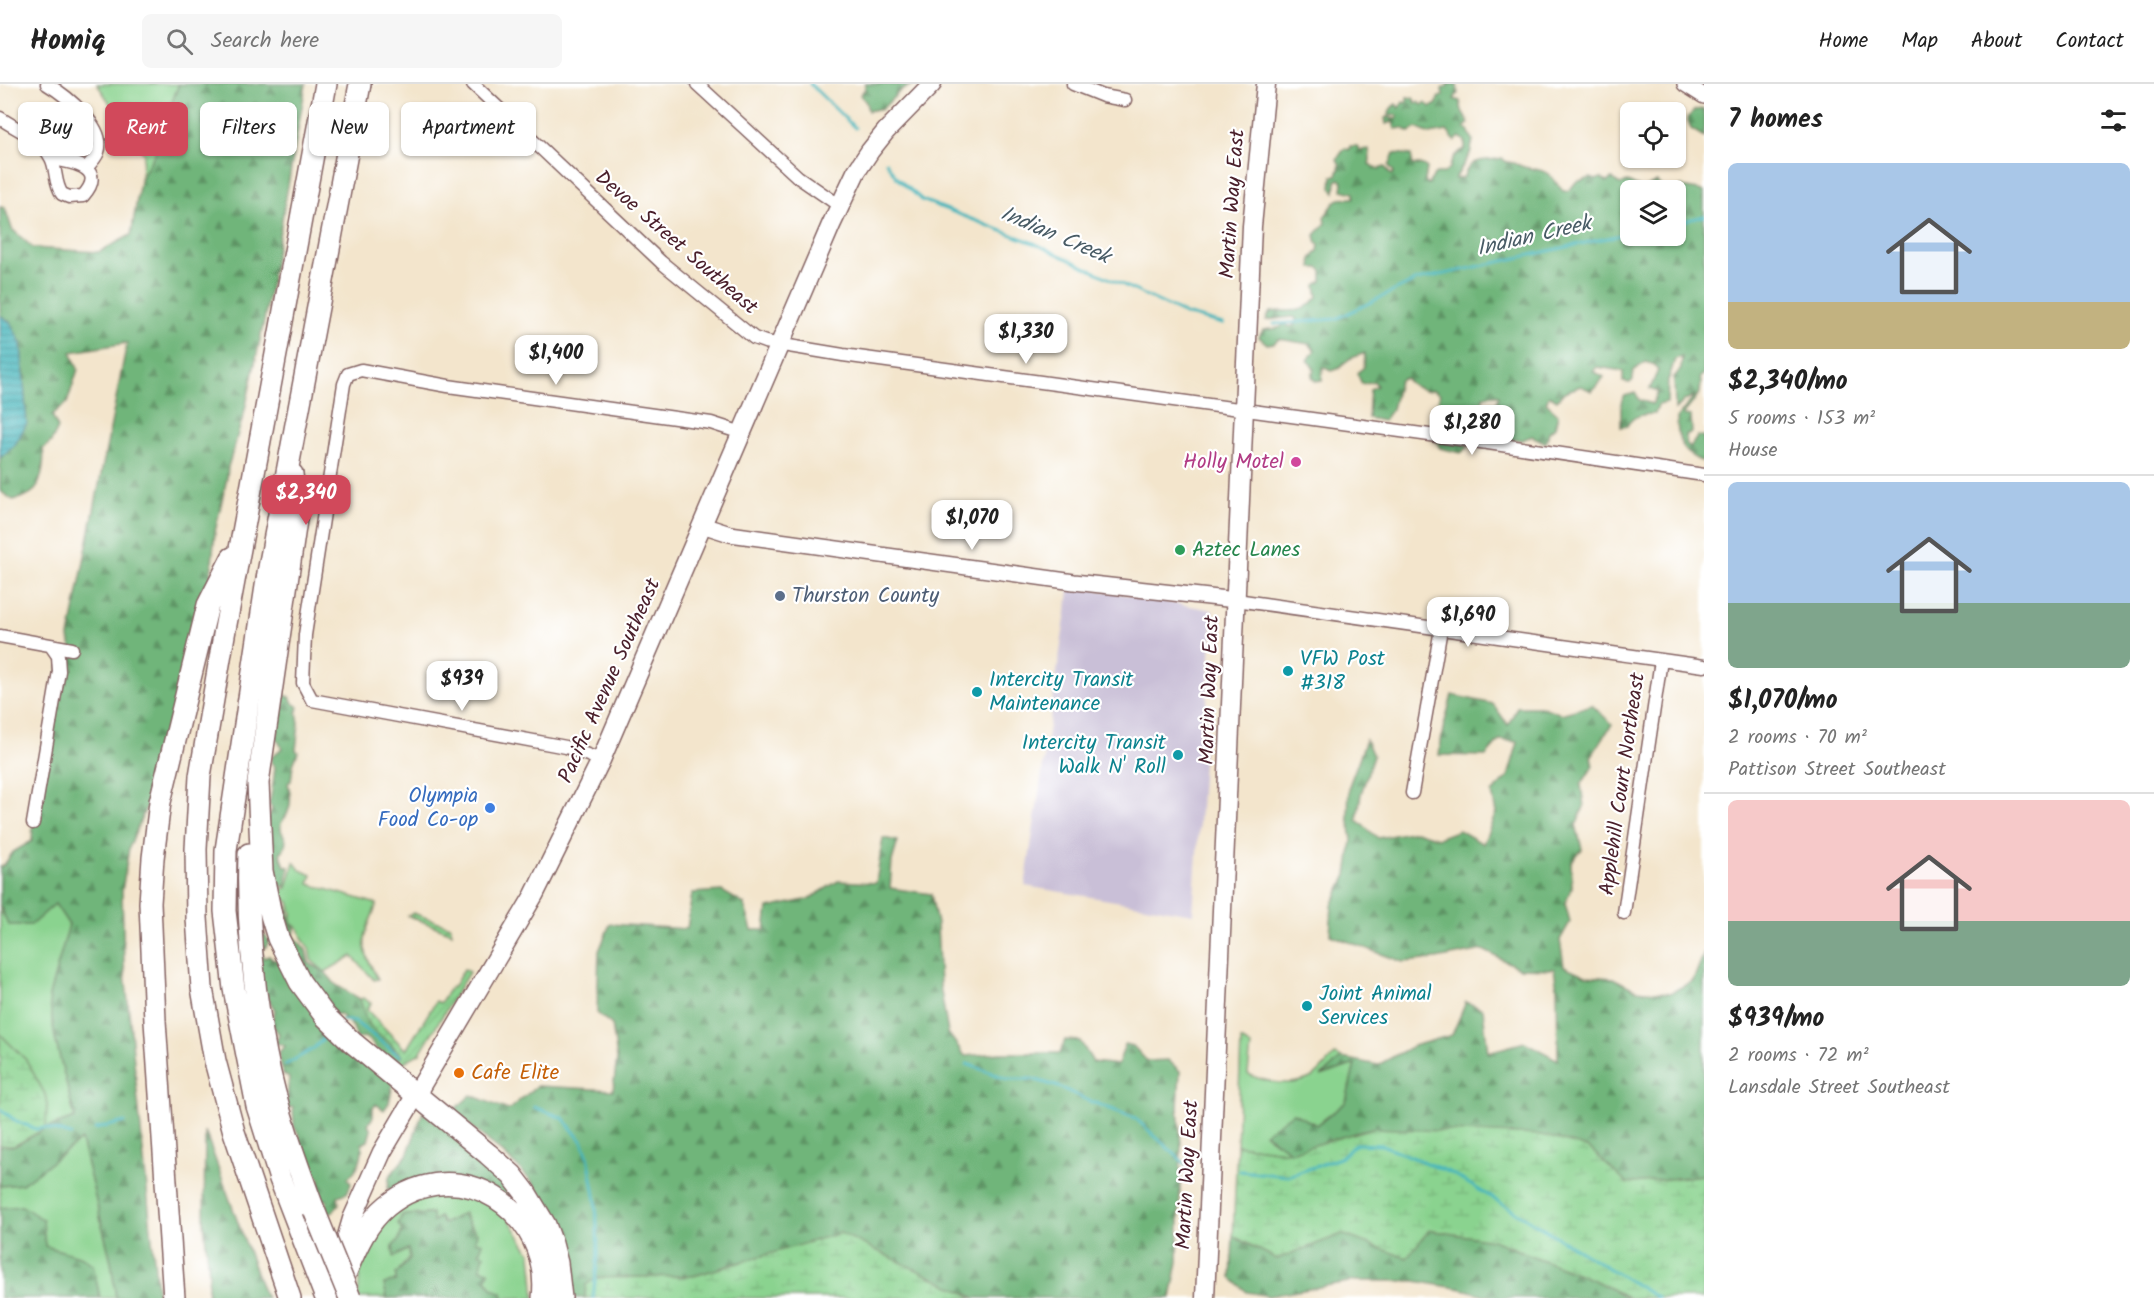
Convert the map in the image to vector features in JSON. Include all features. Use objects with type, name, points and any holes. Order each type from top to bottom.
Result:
[{"type":"highway","points":[[287,1290],[234,1132],[215,1061],[202,988],[197,918],[196,849],[200,776],[326,84]]},
{"type":"highway","points":[[330,1298],[299,1229],[280,1179],[257,1106],[234,989],[225,911],[226,850],[268,573],[360,84]]},
{"type":"highway","points":[[290,457],[297,513],[250,824],[249,919],[257,1005],[266,1056],[282,1116],[315,1210],[350,1298]]},
{"type":"highway","points":[[174,1298],[155,1021],[150,903],[153,858],[160,802],[208,605],[243,536]]},
{"type":"highway","points":[[258,783],[261,871],[271,915],[289,961],[312,1001],[352,1042],[512,1176],[525,1192],[545,1226],[557,1263],[561,1298]]},
{"type":"highway","points":[[330,1298],[361,1238],[372,1221],[386,1207],[409,1193],[433,1186],[449,1185],[466,1186],[490,1194],[519,1216],[533,1236],[542,1259],[543,1298]]},
{"type":"main road","name":"Pacific Avenue Southeast","points":[[330,1298],[346,1237],[382,1152],[534,895],[601,760],[856,172],[886,131],[932,84]]},
{"type":"main road","name":"Martin Way East","points":[[1205,1298],[1252,226],[1266,84]]},
{"type":"street","points":[[47,84],[74,102],[95,132],[99,143],[98,152],[87,168]]},
{"type":"street","name":"Devoe Street Southeast","points":[[473,84],[661,262],[754,338],[765,342],[843,355],[1704,474]]},
{"type":"street","points":[[697,84],[798,177],[840,206]]},
{"type":"street","points":[[1073,84],[1103,96],[1125,100]]},
{"type":"street","points":[[1685,84],[1704,96]]},
{"type":"street","points":[[0,118],[33,138],[52,159],[58,189],[62,194],[69,197],[83,196],[88,191],[91,175],[87,168],[69,161],[52,159]]},
{"type":"street","points":[[601,760],[566,747],[312,700],[303,683],[305,635],[344,384],[348,374],[361,370],[448,386],[711,423],[742,433]]},
{"type":"street","points":[[702,525],[730,534],[1074,582],[1236,600],[1704,666]]},
{"type":"street","points":[[1412,793],[1441,629]]},
{"type":"street","points":[[0,636],[72,649]]},
{"type":"street","points":[[33,823],[59,670],[58,656],[51,646]]},
{"type":"street","name":"Applehill Court Northeast","points":[[1624,913],[1661,660]]},
{"type":"shaded area","points":[[1070,585],[1213,610],[1193,914],[1025,886]]},
{"type":"green space","points":[[97,84],[179,84],[172,102],[109,102]]},
{"type":"green space","points":[[179,84],[306,84],[297,135],[297,102],[200,102],[200,156],[293,156],[264,321],[245,410],[228,467],[215,532],[210,584],[151,783],[147,805],[129,848],[122,891],[124,963],[158,1298],[116,1298],[111,1261],[81,1140],[22,1184],[0,1186],[0,1145],[15,1146],[46,1128],[75,1118],[55,1038],[49,996],[69,925],[55,904],[31,925],[8,925],[0,905],[0,867],[13,852],[32,841],[60,662],[71,649],[69,637],[127,343],[71,352],[78,369],[67,403],[52,415],[58,428],[51,442],[43,449],[42,470],[35,490],[22,498],[13,500],[0,491],[0,458],[15,445],[23,395],[24,371],[10,322],[0,315],[0,207],[5,208],[12,229],[33,248],[99,252],[131,235],[140,181],[153,156],[188,156],[188,102],[172,102]]},
{"type":"green space","points":[[865,84],[914,84],[900,91],[883,108],[868,111],[866,102],[860,95],[865,89]]},
{"type":"green space","points":[[1447,84],[1457,84],[1458,93],[1454,99],[1460,101],[1462,111],[1469,123],[1464,128],[1468,130],[1473,140],[1470,154],[1455,179],[1463,178],[1470,166],[1478,161],[1502,158],[1506,162],[1544,172],[1551,176],[1563,191],[1569,191],[1576,182],[1591,178],[1596,180],[1601,178],[1607,182],[1612,179],[1620,184],[1620,246],[1686,246],[1686,188],[1704,192],[1704,374],[1700,377],[1699,393],[1683,415],[1691,416],[1692,433],[1685,435],[1686,443],[1690,447],[1698,436],[1704,437],[1704,462],[1686,451],[1678,433],[1677,418],[1695,395],[1685,400],[1675,410],[1674,377],[1681,369],[1682,357],[1675,359],[1668,381],[1667,403],[1658,405],[1655,414],[1646,414],[1632,419],[1627,426],[1621,427],[1621,407],[1624,396],[1636,393],[1639,400],[1652,404],[1658,392],[1650,389],[1658,370],[1655,365],[1646,362],[1633,371],[1633,380],[1630,383],[1623,382],[1623,371],[1597,367],[1593,371],[1604,377],[1592,391],[1581,386],[1564,392],[1557,400],[1549,395],[1546,403],[1558,414],[1555,427],[1549,432],[1546,443],[1532,436],[1522,440],[1511,440],[1509,434],[1499,435],[1492,432],[1492,418],[1499,395],[1484,396],[1481,405],[1474,413],[1467,406],[1455,418],[1453,429],[1461,426],[1469,434],[1464,443],[1468,447],[1461,453],[1440,448],[1438,445],[1433,421],[1440,394],[1433,390],[1418,388],[1405,378],[1399,381],[1392,409],[1383,421],[1368,418],[1370,389],[1377,386],[1374,381],[1362,384],[1357,373],[1364,367],[1365,353],[1349,359],[1340,368],[1331,371],[1323,367],[1322,380],[1315,381],[1312,376],[1314,369],[1308,360],[1315,350],[1309,344],[1279,339],[1267,344],[1259,337],[1263,330],[1279,328],[1285,324],[1290,327],[1296,324],[1296,318],[1292,317],[1266,320],[1270,312],[1301,309],[1318,297],[1316,285],[1322,281],[1322,271],[1319,268],[1312,268],[1311,259],[1318,251],[1319,244],[1315,235],[1325,224],[1324,217],[1338,200],[1354,198],[1354,193],[1342,190],[1343,182],[1340,179],[1336,181],[1335,192],[1331,188],[1332,176],[1337,176],[1340,165],[1337,159],[1345,148],[1349,150],[1350,146],[1357,146],[1360,150],[1369,149],[1369,164],[1379,169],[1385,167],[1391,175],[1394,172],[1389,166],[1394,153],[1411,155],[1413,165],[1423,165],[1427,168],[1425,181],[1428,184],[1436,173],[1444,173],[1450,168],[1454,157],[1465,149],[1465,141],[1460,137],[1455,141],[1447,131],[1430,134],[1416,128],[1409,132],[1403,128],[1395,129],[1393,122],[1386,124],[1385,118],[1398,117],[1389,116],[1391,110],[1396,104],[1399,108],[1403,102],[1407,103],[1407,97],[1413,98],[1416,103],[1422,105],[1425,103],[1431,107],[1437,104],[1438,98],[1443,95],[1442,89],[1448,86]]},
{"type":"green space","points":[[1704,109],[1704,137],[1691,129],[1687,118],[1695,110]]},
{"type":"green space","points":[[144,156],[153,156],[140,181]]},
{"type":"green space","points":[[283,695],[290,697],[299,707],[297,712],[299,723],[296,750],[298,752],[293,765],[291,781],[288,783],[290,804],[281,823],[286,843],[280,854],[285,866],[289,867],[286,886],[276,887],[277,896],[288,907],[290,923],[295,928],[294,936],[306,950],[309,963],[325,972],[336,985],[360,999],[366,1020],[376,1033],[389,1042],[399,1056],[395,1062],[377,1050],[364,1037],[357,1039],[353,1027],[340,1014],[331,1015],[328,1001],[311,990],[313,980],[295,962],[298,951],[290,951],[288,941],[290,931],[284,925],[285,916],[276,911],[267,821],[272,809],[269,803],[275,767],[271,762],[272,757],[282,748],[276,737],[278,732],[275,723],[280,714],[279,700]]},
{"type":"green space","points":[[1452,695],[1493,704],[1508,725],[1517,707],[1543,707],[1561,714],[1592,705],[1612,724],[1591,757],[1593,766],[1581,785],[1584,807],[1576,825],[1582,849],[1571,862],[1572,887],[1565,903],[1570,922],[1560,940],[1564,966],[1586,976],[1613,978],[1636,990],[1670,993],[1693,981],[1704,953],[1704,1175],[1627,1184],[1589,1148],[1372,1128],[1291,1152],[1265,1133],[1293,1113],[1317,1125],[1346,1102],[1355,1064],[1321,1076],[1342,1058],[1378,1065],[1413,1046],[1452,1035],[1466,1002],[1483,1009],[1488,1052],[1525,1042],[1558,1060],[1557,988],[1554,969],[1519,968],[1483,950],[1436,959],[1403,962],[1330,935],[1332,905],[1347,875],[1352,840],[1348,816],[1349,786],[1366,740],[1373,756],[1361,794],[1357,820],[1378,838],[1416,831],[1438,838],[1459,830],[1483,844],[1496,813],[1492,793],[1508,777],[1518,742],[1500,740],[1486,756],[1439,755]]},
{"type":"green space","points":[[883,838],[898,841],[892,861],[890,888],[931,894],[937,924],[940,986],[948,1033],[965,1056],[1000,1053],[1060,1053],[1065,1040],[1080,1041],[1093,1062],[1118,1065],[1125,1044],[1133,1046],[1147,1061],[1168,1060],[1180,1071],[1178,1262],[1171,1298],[975,1298],[840,1234],[693,1276],[596,1278],[586,1285],[585,1298],[571,1298],[567,1253],[558,1224],[544,1198],[516,1166],[453,1111],[471,1095],[508,1110],[537,1086],[613,1090],[617,1058],[612,1025],[597,1013],[599,951],[610,924],[687,929],[692,893],[722,891],[744,904],[752,930],[765,930],[768,908],[809,899],[838,881],[876,883]]},
{"type":"green space","points":[[294,862],[300,870],[312,875],[309,884],[377,904],[368,925],[365,949],[378,979],[374,980],[352,956],[325,972],[311,960],[309,948],[299,929],[291,923],[292,913],[289,902],[278,895],[279,890],[287,888]]},
{"type":"green space","points":[[56,903],[69,925],[49,996],[55,1038],[75,1118],[46,1128],[47,1098],[26,1060],[0,1034],[0,905],[8,925]]},
{"type":"green space","points":[[413,913],[450,926],[452,933],[408,916]]},
{"type":"green space","points":[[265,935],[269,941],[261,950],[264,958],[269,956],[273,960],[277,959],[393,1084],[389,1103],[384,1110],[376,1104],[373,1108],[373,1117],[368,1124],[371,1130],[368,1141],[362,1144],[359,1162],[355,1171],[348,1178],[351,1184],[347,1193],[338,1196],[339,1204],[333,1212],[325,1213],[327,1200],[321,1200],[317,1194],[320,1179],[311,1168],[306,1169],[298,1147],[300,1136],[294,1127],[293,1107],[286,1108],[289,1078],[283,1074],[278,1053],[285,1046],[276,1043],[279,1034],[271,1023],[275,1010],[261,987],[258,936]]},
{"type":"green space","points":[[464,969],[469,972],[420,1053],[401,1064],[398,1060],[402,1056],[389,1042],[376,1033],[366,1020],[360,999],[363,998],[371,1003],[367,1010],[406,1050],[436,1001],[440,1003],[451,987],[453,988]]},
{"type":"green space","points":[[0,1034],[26,1060],[47,1098],[46,1128],[14,1146],[0,1145]]},
{"type":"green space","points":[[1241,1040],[1251,1046],[1248,1074],[1272,1082],[1290,1083],[1306,1080],[1317,1074],[1335,1055],[1342,1058],[1323,1075],[1355,1064],[1346,1102],[1317,1125],[1293,1113],[1265,1134],[1291,1152],[1237,1145]]},
{"type":"green space","points":[[423,1112],[496,1175],[532,1220],[503,1194],[398,1192],[388,1189],[389,1177],[407,1155]]},
{"type":"green space","points":[[1372,1128],[1541,1135],[1589,1148],[1627,1184],[1704,1175],[1704,1298],[1629,1298],[1596,1281],[1493,1240],[1429,1230],[1407,1258],[1342,1234],[1277,1259],[1233,1236],[1237,1145],[1291,1152]]},
{"type":"green space","points":[[205,1131],[267,1298],[207,1298],[209,1273],[204,1224]]},
{"type":"green space","points":[[81,1140],[111,1261],[116,1298],[100,1298],[93,1266],[82,1257],[45,1246],[22,1206],[0,1208],[0,1186],[22,1184]]},
{"type":"green space","points":[[458,1194],[483,1201],[507,1216],[531,1254],[535,1298],[503,1298],[502,1293],[493,1289],[486,1279],[489,1271],[480,1269],[484,1255],[479,1253],[483,1243],[475,1241],[477,1233],[464,1213],[443,1224],[439,1217],[433,1222],[431,1214],[402,1215],[398,1224],[402,1230],[399,1240],[393,1246],[394,1257],[409,1249],[409,1258],[396,1274],[396,1281],[384,1284],[387,1298],[358,1298],[362,1261],[371,1240],[384,1222],[401,1208],[421,1198]]},
{"type":"green space","points":[[22,1206],[43,1220],[45,1246],[82,1257],[93,1265],[100,1298],[0,1298],[0,1208]]},
{"type":"green space","points":[[432,1214],[433,1222],[439,1217],[443,1224],[463,1214],[477,1233],[475,1241],[483,1243],[479,1253],[484,1255],[480,1269],[489,1271],[486,1280],[493,1289],[502,1293],[503,1298],[387,1298],[384,1284],[396,1281],[396,1274],[410,1258],[408,1249],[394,1257],[393,1246],[399,1240],[402,1230],[399,1224],[402,1215]]},
{"type":"green space","points":[[1429,1230],[1493,1240],[1596,1281],[1629,1298],[1496,1298],[1462,1289],[1415,1281],[1354,1281],[1269,1296],[1247,1292],[1231,1278],[1233,1236],[1277,1259],[1342,1234],[1406,1257]]},
{"type":"green space","points":[[840,1233],[975,1298],[585,1298],[586,1285],[596,1278],[694,1276]]},
{"type":"water","points":[[0,315],[10,322],[21,343],[27,423],[15,445],[0,458]]},
{"type":"waterway","name":"Indian Creek","points":[[810,84],[855,128]]},
{"type":"waterway","name":"Indian Creek","points":[[886,162],[897,178],[922,200],[1036,244],[1185,314],[1223,324]]},
{"type":"waterway","name":"Indian Creek","points":[[1686,220],[1704,216]]},
{"type":"waterway","name":"Indian Creek","points":[[1274,324],[1336,319],[1417,280],[1620,235]]},
{"type":"waterway","points":[[342,1020],[355,1022],[400,1056]]},
{"type":"waterway","points":[[285,1065],[313,1049],[330,1032]]},
{"type":"waterway","points":[[967,1064],[1008,1079],[1033,1079],[1059,1087],[1135,1118],[1191,1169]]},
{"type":"waterway","points":[[534,1107],[563,1118],[583,1143],[588,1156],[596,1201],[598,1255],[593,1298]]},
{"type":"waterway","points":[[0,1109],[16,1121],[36,1129],[46,1128],[71,1135]]},
{"type":"waterway","points":[[95,1129],[125,1122]]},
{"type":"waterway","points":[[1240,1171],[1288,1176],[1340,1158],[1356,1144],[1382,1145],[1451,1173],[1658,1298]]},
{"type":"place","name":"Holly Motel","points":[[1296,462]]},
{"type":"place","name":"Aztec Lanes","points":[[1180,550]]},
{"type":"place","name":"Thurston County","points":[[780,596]]},
{"type":"place","name":"VFW Post #318","points":[[1288,671]]},
{"type":"place","name":"Intercity Transit Maintenance","points":[[977,692]]},
{"type":"place","name":"Intercity Transit Walk N' Roll","points":[[1178,755]]},
{"type":"place","name":"Olympia Food Co-op","points":[[490,808]]},
{"type":"place","name":"Joint Animal Services","points":[[1307,1006]]},
{"type":"place","name":"Cafe Elite","points":[[459,1073]]}]
